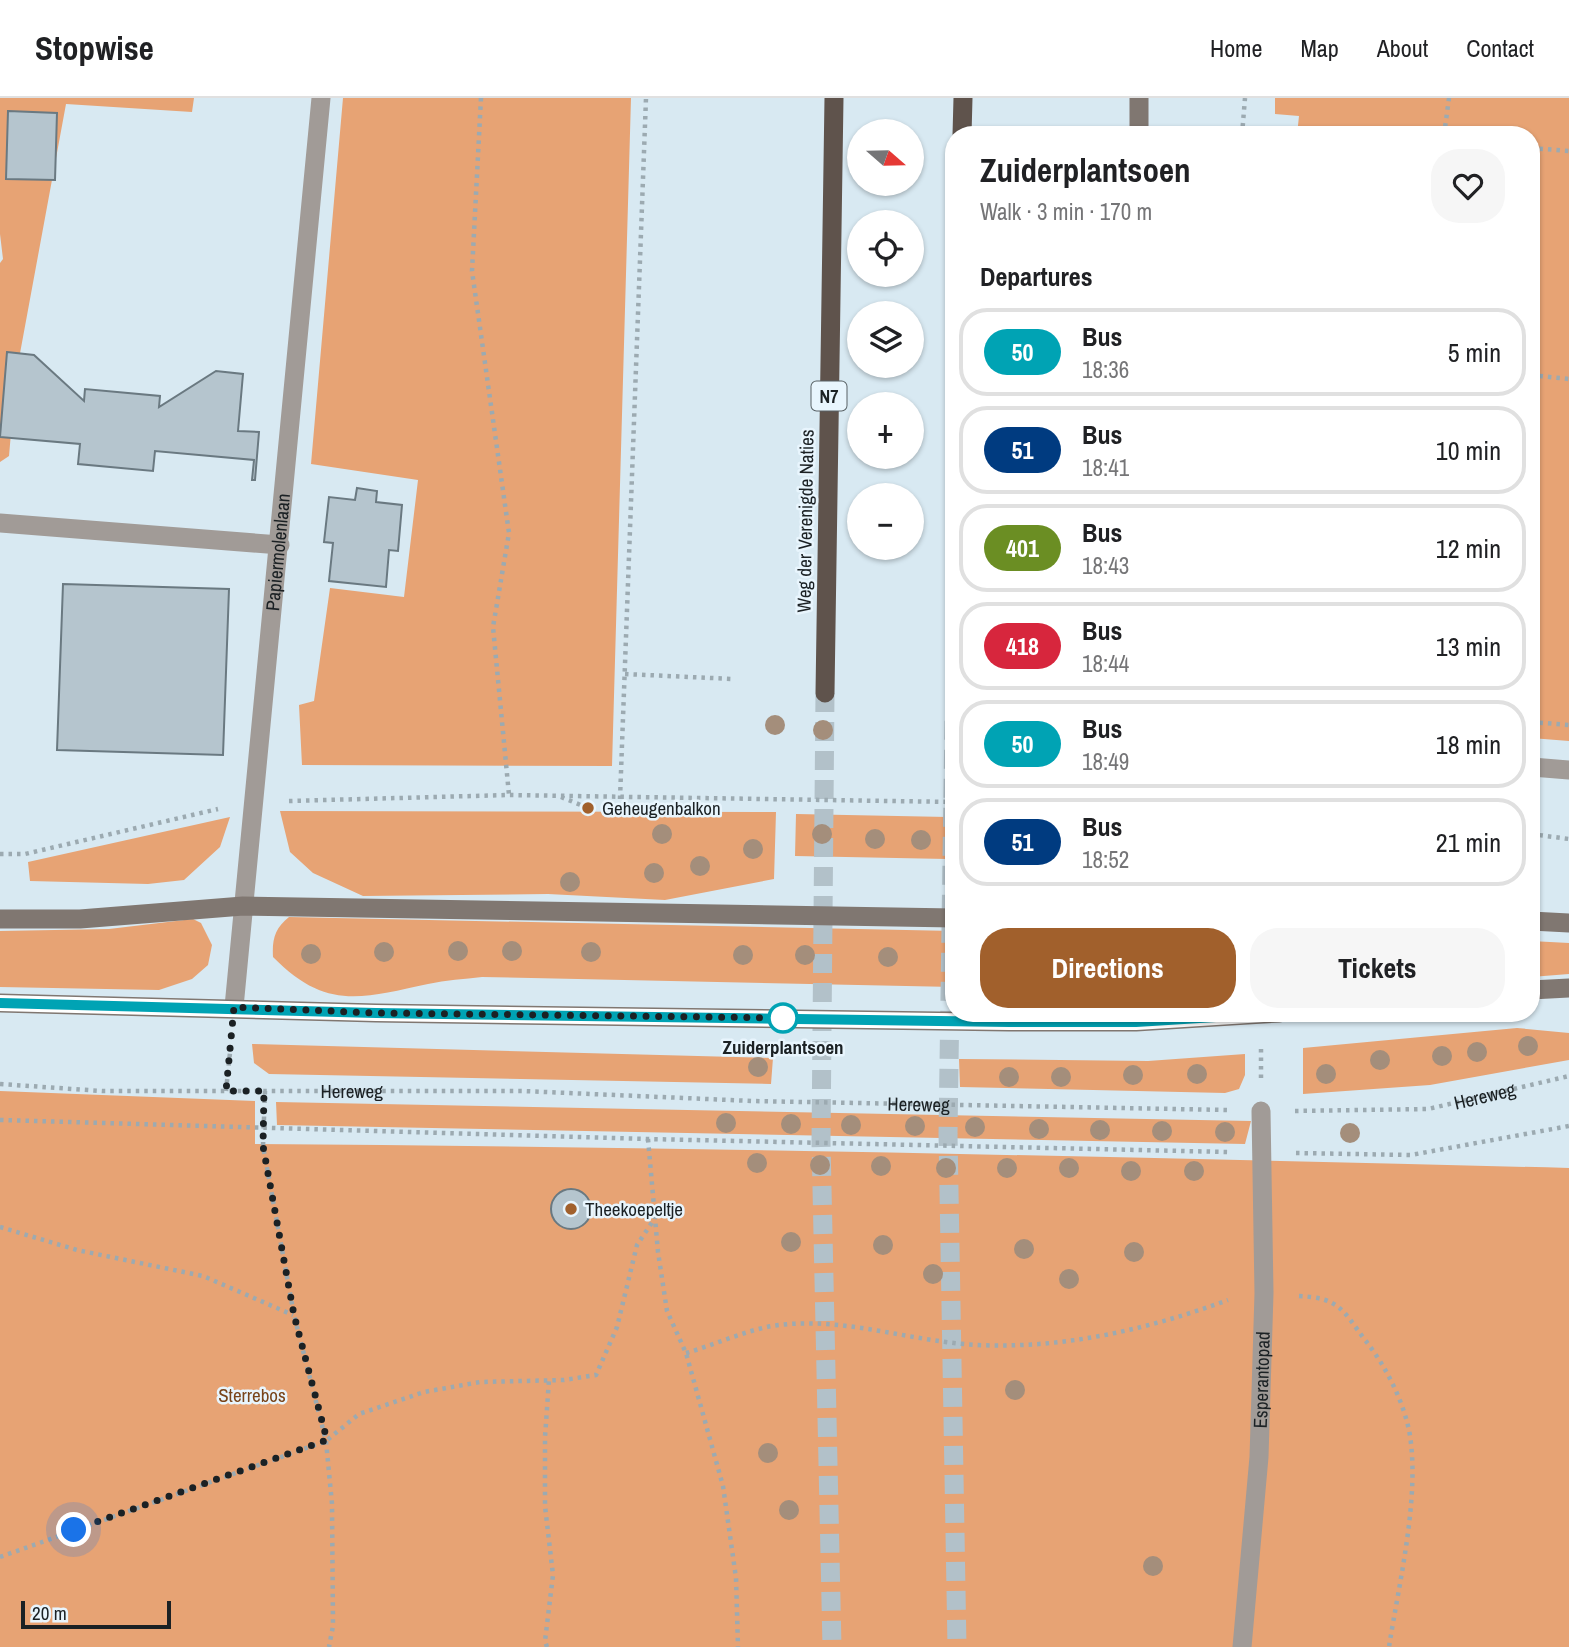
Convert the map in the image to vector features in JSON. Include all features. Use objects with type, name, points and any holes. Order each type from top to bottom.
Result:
[{"type":"highway","name":"Weg der Verenigde Naties","points":[[825,694],[834,98]]},
{"type":"highway","points":[[962,126],[963,98]]},
{"type":"main road","points":[[1139,98],[1139,126]]},
{"type":"main road","points":[[0,919],[80,919],[243,906],[945,918]]},
{"type":"main road","points":[[1540,921],[1569,923]]},
{"type":"main road","points":[[1540,990],[1569,988]]},
{"type":"main road","points":[[0,1003],[234,1007],[376,1013],[945,1015]]},
{"type":"street","name":"Papiermolenlaan","points":[[234,1007],[256,804],[321,98]]},
{"type":"street","points":[[0,523],[280,545]]},
{"type":"street","points":[[1540,768],[1569,770]]},
{"type":"street","name":"Esperantopad","points":[[1242,1647],[1259,1457],[1264,1293],[1261,1111]]},
{"type":"path","points":[[481,98],[472,271],[509,533],[493,627],[509,795]]},
{"type":"path","points":[[620,799],[646,98]]},
{"type":"path","points":[[1243,126],[1245,98]]},
{"type":"path","points":[[1445,126],[1449,98]]},
{"type":"path","points":[[1540,149],[1569,151]]},
{"type":"path","points":[[1540,376],[1569,379]]},
{"type":"path","points":[[625,674],[733,679]]},
{"type":"path","points":[[1540,723],[1569,725]]},
{"type":"path","points":[[0,854],[25,855],[217,809],[256,804],[509,795],[620,799],[945,802]]},
{"type":"path","points":[[557,796],[588,808]]},
{"type":"path","points":[[1540,835],[1569,839]]},
{"type":"path","points":[[0,1084],[102,1091],[226,1091],[234,1007]]},
{"type":"path","points":[[1261,1111],[1269,1022]]},
{"type":"path","name":"Hereweg","points":[[226,1091],[523,1091],[752,1101],[1261,1111],[1428,1109],[1569,1076]]},
{"type":"path","points":[[264,1091],[263,1146],[294,1315],[327,1440],[332,1504],[333,1626],[330,1647]]},
{"type":"path","points":[[0,1120],[648,1139],[1411,1155],[1569,1126]]},
{"type":"path","points":[[648,1139],[667,1311],[686,1353],[723,1486],[736,1578],[738,1647]]},
{"type":"path","points":[[0,1557],[327,1440],[359,1415],[424,1392],[480,1382],[549,1380],[596,1375],[617,1327],[637,1245],[655,1218]]},
{"type":"path","points":[[0,1227],[77,1250],[202,1276],[294,1315]]},
{"type":"path","points":[[686,1353],[772,1326],[847,1325],[978,1345],[1053,1342],[1133,1331],[1240,1296],[1264,1293],[1325,1297],[1342,1309],[1384,1364],[1409,1430],[1412,1489],[1389,1647]]},
{"type":"path","points":[[547,1647],[545,1641],[553,1575],[545,1506],[545,1437],[549,1380]]},
{"type":"green space","points":[[0,98],[194,98],[192,112],[66,104],[16,375],[9,456],[0,462],[0,263],[3,259],[0,234]]},
{"type":"green space","points":[[343,98],[631,98],[612,766],[302,765],[299,705],[314,701],[330,588],[404,597],[418,480],[311,464]]},
{"type":"green space","points":[[1275,98],[1569,98],[1569,741],[1540,739],[1540,126],[1298,126],[1299,116],[1275,114]]},
{"type":"green space","points":[[280,811],[776,812],[774,879],[665,900],[548,894],[363,896],[313,873],[290,852]]},
{"type":"green space","points":[[796,814],[945,817],[945,859],[795,856]]},
{"type":"green space","points":[[230,817],[220,847],[184,880],[148,884],[30,881],[28,862]]},
{"type":"green space","points":[[289,917],[945,931],[945,987],[482,977],[364,996],[346,996],[310,986],[273,957],[275,934]]},
{"type":"green space","points":[[193,919],[201,923],[212,945],[208,965],[192,979],[159,990],[0,987],[0,931],[109,929]]},
{"type":"green space","points":[[1540,941],[1569,943],[1569,974],[1540,976]]},
{"type":"green space","points":[[1517,1028],[1569,1033],[1569,1060],[1430,1085],[1303,1094],[1303,1048]]},
{"type":"green space","points":[[252,1044],[773,1058],[771,1084],[269,1074],[254,1063]]},
{"type":"green space","points":[[1245,1054],[1245,1075],[1239,1089],[1225,1093],[960,1087],[959,1059],[1148,1061]]},
{"type":"green space","name":"Sterrebos","points":[[0,1091],[255,1101],[255,1144],[584,1147],[1569,1168],[1569,1647],[0,1647]]},
{"type":"green space","points":[[276,1102],[1251,1121],[1245,1144],[277,1125]]},
{"type":"building","points":[[8,111],[57,113],[55,180],[6,179]]},
{"type":"building","points":[[7,352],[34,355],[84,401],[85,389],[160,396],[159,407],[216,371],[243,374],[238,431],[259,432],[255,480],[252,480],[254,460],[155,451],[153,471],[78,464],[80,444],[0,437]]},
{"type":"building","points":[[357,488],[377,491],[376,502],[402,505],[398,551],[389,550],[386,587],[329,581],[333,543],[324,542],[329,497],[355,500]]},
{"type":"building","points":[[63,584],[229,589],[223,755],[57,750]]},
{"type":"building","name":"Theekoepeltje","points":[[571,1189],[585,1195],[591,1209],[585,1223],[571,1229],[557,1223],[551,1209],[557,1195]]},
{"type":"tunnel","points":[[825,693],[821,1142],[832,1647]]},
{"type":"tunnel","points":[[950,1022],[948,1134],[957,1647]]},
{"type":"bus line","name":"50","points":[[0,1003],[93,1007],[234,1007],[376,1013],[945,1021]]},
{"type":"bus line","name":"50","points":[[1009,1022],[1136,1022]]},
{"type":"place","name":"Geheugenbalkon","points":[[588,808]]},
{"type":"place","name":"Zuiderplantsoen","points":[[783,1018]]},
{"type":"place","name":"Theekoepeltje","points":[[571,1209]]},
{"type":"route","points":[[74,1530],[327,1440],[294,1315],[263,1146],[264,1091],[226,1091],[234,1007],[376,1013],[790,1018],[783,1018]]}]
